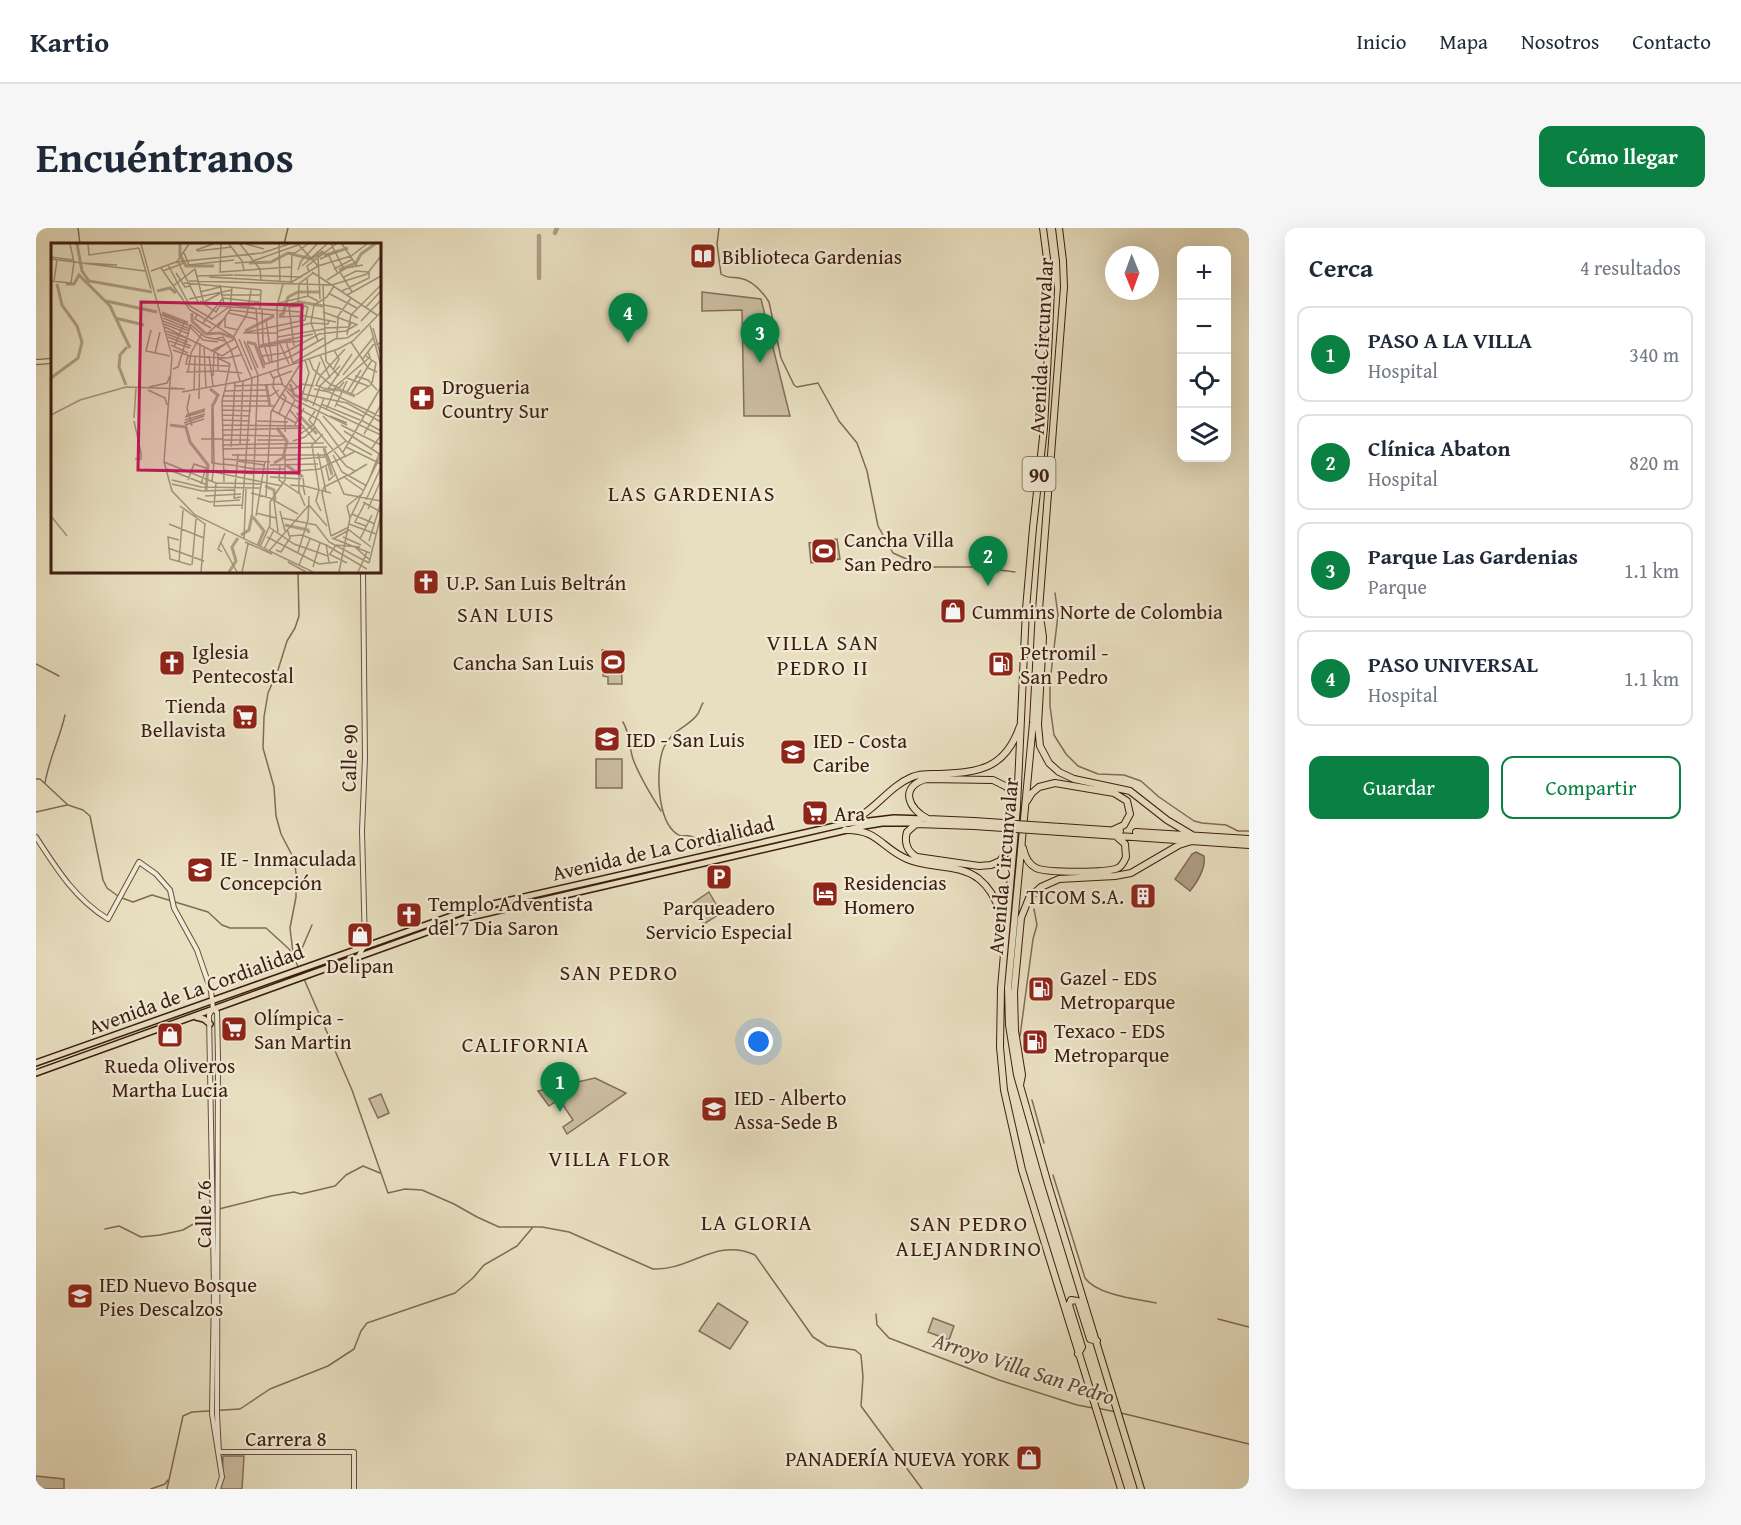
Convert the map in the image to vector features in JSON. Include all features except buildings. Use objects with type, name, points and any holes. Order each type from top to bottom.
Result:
[{"type":"highway","name":"Avenida Circunvalar","points":[[1043,228],[1051,289],[1044,428],[1026,609],[1017,807],[1019,837],[1008,988],[1009,1025],[1014,1063],[1020,1085],[1141,1489]]},
{"type":"highway","name":"Avenida Circunvalar","points":[[1059,228],[1064,287],[1039,610],[1033,723],[1024,811],[1007,924],[1000,1027],[1004,1090],[1022,1170],[1121,1489]]},
{"type":"highway","points":[[1039,610],[1043,637],[1038,725],[1040,746],[1056,769],[1070,778],[1130,791],[1194,838],[1249,844]]},
{"type":"highway","points":[[845,827],[865,815],[901,784],[914,777],[968,772],[992,765],[1010,748],[1022,720]]},
{"type":"highway","points":[[1017,807],[1011,792],[1004,785],[985,779],[928,779],[914,784],[909,798],[915,811],[928,819],[1107,833],[1249,839]]},
{"type":"highway","points":[[1024,811],[1032,793],[1048,783],[1114,793],[1127,801],[1130,814],[1124,825],[1107,833]]},
{"type":"highway","points":[[974,823],[920,823],[910,828],[906,836],[907,846],[912,854],[921,858],[979,866],[992,865],[1003,859],[1019,837]]},
{"type":"highway","points":[[845,827],[870,833],[899,855],[911,861],[971,874],[990,890],[1007,924]]},
{"type":"highway","points":[[1019,837],[1025,856],[1036,868],[1049,871],[1109,870],[1123,864],[1127,852],[1122,840],[1107,833]]},
{"type":"highway","points":[[1020,1085],[1022,1075],[1014,1012],[1019,941],[1026,903],[1033,893],[1044,885],[1062,878],[1115,876],[1131,873],[1194,838]]},
{"type":"highway","points":[[1010,960],[1019,941],[1014,919]]},
{"type":"highway","points":[[1078,1354],[1082,1347],[1069,1305],[1071,1300],[1078,1301],[1090,1339],[1096,1341]]},
{"type":"main road","name":"Avenida de La Cordialidad","points":[[36,1063],[213,1001],[304,966],[471,909],[845,827],[894,818],[928,819]]},
{"type":"main road","name":"Avenida de La Cordialidad","points":[[36,1072],[466,918],[845,827],[882,823],[920,823]]},
{"type":"main road","points":[[194,1016],[210,1024]]},
{"type":"street","points":[[36,362],[51,361]]},
{"type":"street","name":"Calle 90","points":[[363,573],[365,758],[362,831],[365,945]]},
{"type":"street","name":"Calle 76","points":[[36,837],[61,875],[84,901],[108,919],[139,862],[166,883],[173,904],[197,950],[213,1001],[213,1009],[209,1015],[214,1414],[222,1477],[218,1489]]},
{"type":"street","points":[[359,956],[365,945]]},
{"type":"street","name":"Calle 76","points":[[213,1009],[217,1012],[218,1057],[214,1404]]},
{"type":"street","name":"Carrera 8","points":[[219,1454],[354,1452],[354,1489]]},
{"type":"shaded area","points":[[702,292],[761,299],[790,416],[744,416],[742,310],[702,311]]},
{"type":"shaded area","name":"Cancha Villa San Pedro","points":[[837,539],[840,559],[811,563],[809,543]]},
{"type":"shaded area","name":"Cancha San Luis","points":[[602,650],[621,650],[622,684],[608,684],[608,677],[603,676]]},
{"type":"shaded area","points":[[596,759],[622,759],[622,788],[596,788]]},
{"type":"shaded area","points":[[1196,852],[1204,856],[1204,866],[1190,891],[1175,879],[1192,854]]},
{"type":"shaded area","points":[[709,892],[721,913],[704,924],[690,905]]},
{"type":"shaded area","points":[[595,1078],[626,1093],[567,1134],[563,1127],[573,1120],[561,1102],[557,1104],[555,1102],[549,1106],[538,1091]]},
{"type":"shaded area","points":[[381,1094],[389,1113],[378,1118],[369,1099]]},
{"type":"shaded area","points":[[718,1303],[748,1322],[730,1349],[699,1331]]},
{"type":"shaded area","points":[[933,1318],[954,1326],[949,1340],[928,1332]]},
{"type":"shaded area","points":[[223,1456],[244,1456],[242,1489],[220,1489]]},
{"type":"shaded area","points":[[36,1476],[64,1479],[64,1489],[36,1489]]},
{"type":"waterway","points":[[78,228],[80,243]]},
{"type":"waterway","points":[[284,243],[288,228]]},
{"type":"waterway","points":[[555,233],[557,228]]},
{"type":"waterway","points":[[719,228],[717,244],[721,274],[749,281],[763,294],[769,302],[781,358],[794,385],[797,387],[818,383],[839,421],[857,443],[867,471],[878,526],[893,553],[933,567],[976,567],[1015,572]]},
{"type":"waterway","points":[[539,236],[539,278]]},
{"type":"waterway","points":[[293,953],[290,928],[296,897],[294,859],[281,834],[276,816],[274,787],[263,748],[264,717],[268,693],[299,616],[298,573]]},
{"type":"waterway","points":[[1055,593],[1058,615],[1050,682],[1050,706],[1054,735],[1066,754],[1078,766],[1098,774],[1124,775],[1141,781],[1159,797],[1194,821],[1226,825],[1238,831],[1249,831]]},
{"type":"waterway","points":[[36,664],[59,676]]},
{"type":"waterway","points":[[703,703],[697,715],[671,737],[664,747],[659,767],[660,793],[665,818],[677,834],[720,845]]},
{"type":"waterway","points":[[45,783],[65,715]]},
{"type":"waterway","points":[[623,722],[636,766],[661,811]]},
{"type":"waterway","points":[[36,779],[40,779],[68,805],[83,810],[90,816],[103,880],[107,888],[118,896]]},
{"type":"waterway","points":[[36,812],[67,805]]},
{"type":"waterway","points":[[122,898],[133,902],[152,895],[208,912],[222,925],[230,928],[266,928],[289,949],[302,974]]},
{"type":"waterway","points":[[1020,1036],[1033,939],[1037,925],[1034,909]]},
{"type":"waterway","points":[[297,960],[312,925]]},
{"type":"waterway","points":[[304,979],[352,1090],[388,1193],[405,1189],[422,1190],[499,1227],[542,1227],[569,1232],[653,1269],[679,1265],[715,1252],[728,1250],[755,1255],[813,1337],[827,1346],[855,1350],[861,1355],[863,1377],[861,1406],[922,1489]]},
{"type":"waterway","points":[[1032,1100],[1044,1143]]},
{"type":"waterway","points":[[219,1209],[271,1196],[294,1192],[301,1194],[335,1186],[346,1175],[363,1166],[380,1173]]},
{"type":"waterway","points":[[1053,1175],[1085,1278],[1098,1289],[1156,1303]]},
{"type":"waterway","points":[[105,1229],[119,1226],[141,1237],[160,1235],[183,1230],[212,1213]]},
{"type":"waterway","points":[[167,1489],[183,1416],[192,1412],[240,1409],[270,1389],[328,1366],[354,1349],[367,1323],[455,1293],[484,1265],[517,1246],[533,1227]]},
{"type":"waterway","name":"Arroyo Villa San Pedro","points":[[876,1314],[877,1325],[889,1338],[999,1380],[1093,1408]]},
{"type":"waterway","points":[[1218,1319],[1249,1327]]},
{"type":"waterway","name":"Arroyo Villa San Pedro","points":[[1097,1408],[1116,1412]]},
{"type":"waterway","name":"Arroyo Villa San Pedro","points":[[1121,1413],[1249,1444]]},
{"type":"waterway","points":[[151,1489],[165,1484],[168,1480]]},
{"type":"place","name":"Biblioteca Gardenias","points":[[703,256]]},
{"type":"place","name":"PASO UNIVERSAL","points":[[628,343]]},
{"type":"place","name":"Parque Las Gardenias","points":[[760,363]]},
{"type":"place","name":"Drogueria Country Sur","points":[[422,398]]},
{"type":"place","name":"Cancha Villa San Pedro","points":[[824,551]]},
{"type":"place","name":"U.P. San Luis Beltrán","points":[[426,582]]},
{"type":"place","name":"Clínica Abaton","points":[[988,586]]},
{"type":"place","name":"Cummins Norte de Colombia","points":[[953,611]]},
{"type":"place","name":"Cancha San Luis","points":[[613,662]]},
{"type":"place","name":"Iglesia Pentecostal","points":[[172,663]]},
{"type":"place","name":"Petromil - San Pedro","points":[[1001,664]]},
{"type":"place","name":"Tienda Bellavista","points":[[245,717]]},
{"type":"place","name":"IED - San Luis","points":[[607,739]]},
{"type":"place","name":"IED - Costa Caribe","points":[[793,752]]},
{"type":"place","name":"Ara","points":[[815,813]]},
{"type":"place","name":"IE - Inmaculada Concepción","points":[[200,870]]},
{"type":"place","name":"Parqueadero Servicio Especial","points":[[719,877]]},
{"type":"place","name":"Residencias Homero","points":[[825,894]]},
{"type":"place","name":"TICOM S.A.","points":[[1143,896]]},
{"type":"place","name":"Templo Adventista del 7 Dia Saron","points":[[409,915]]},
{"type":"place","name":"Delipan","points":[[360,935]]},
{"type":"place","name":"Gazel - EDS Metroparque","points":[[1041,989]]},
{"type":"place","name":"Olímpica - San Martin","points":[[234,1029]]},
{"type":"place","name":"Rueda Oliveros Martha Lucia","points":[[170,1035]]},
{"type":"place","name":"Texaco - EDS Metroparque","points":[[1035,1042]]},
{"type":"place","name":"IED - Alberto Assa-Sede B","points":[[714,1109]]},
{"type":"place","name":"PASO A LA VILLA","points":[[560,1112]]},
{"type":"place","name":"IED Nuevo Bosque Pies Descalzos","points":[[80,1296]]},
{"type":"place","name":"PANADERÍA NUEVA YORK","points":[[1029,1458]]},
{"type":"district","name":"LAS GARDENIAS","points":[[692,493]]},
{"type":"district","name":"SAN LUIS","points":[[506,614]]},
{"type":"district","name":"VILLA SAN PEDRO II","points":[[823,654]]},
{"type":"district","name":"SAN PEDRO","points":[[619,972]]},
{"type":"district","name":"CALIFORNIA","points":[[526,1044]]},
{"type":"district","name":"VILLA FLOR","points":[[610,1158]]},
{"type":"district","name":"LA GLORIA","points":[[757,1222]]},
{"type":"district","name":"SAN PEDRO ALEJANDRINO","points":[[969,1236]]}]
